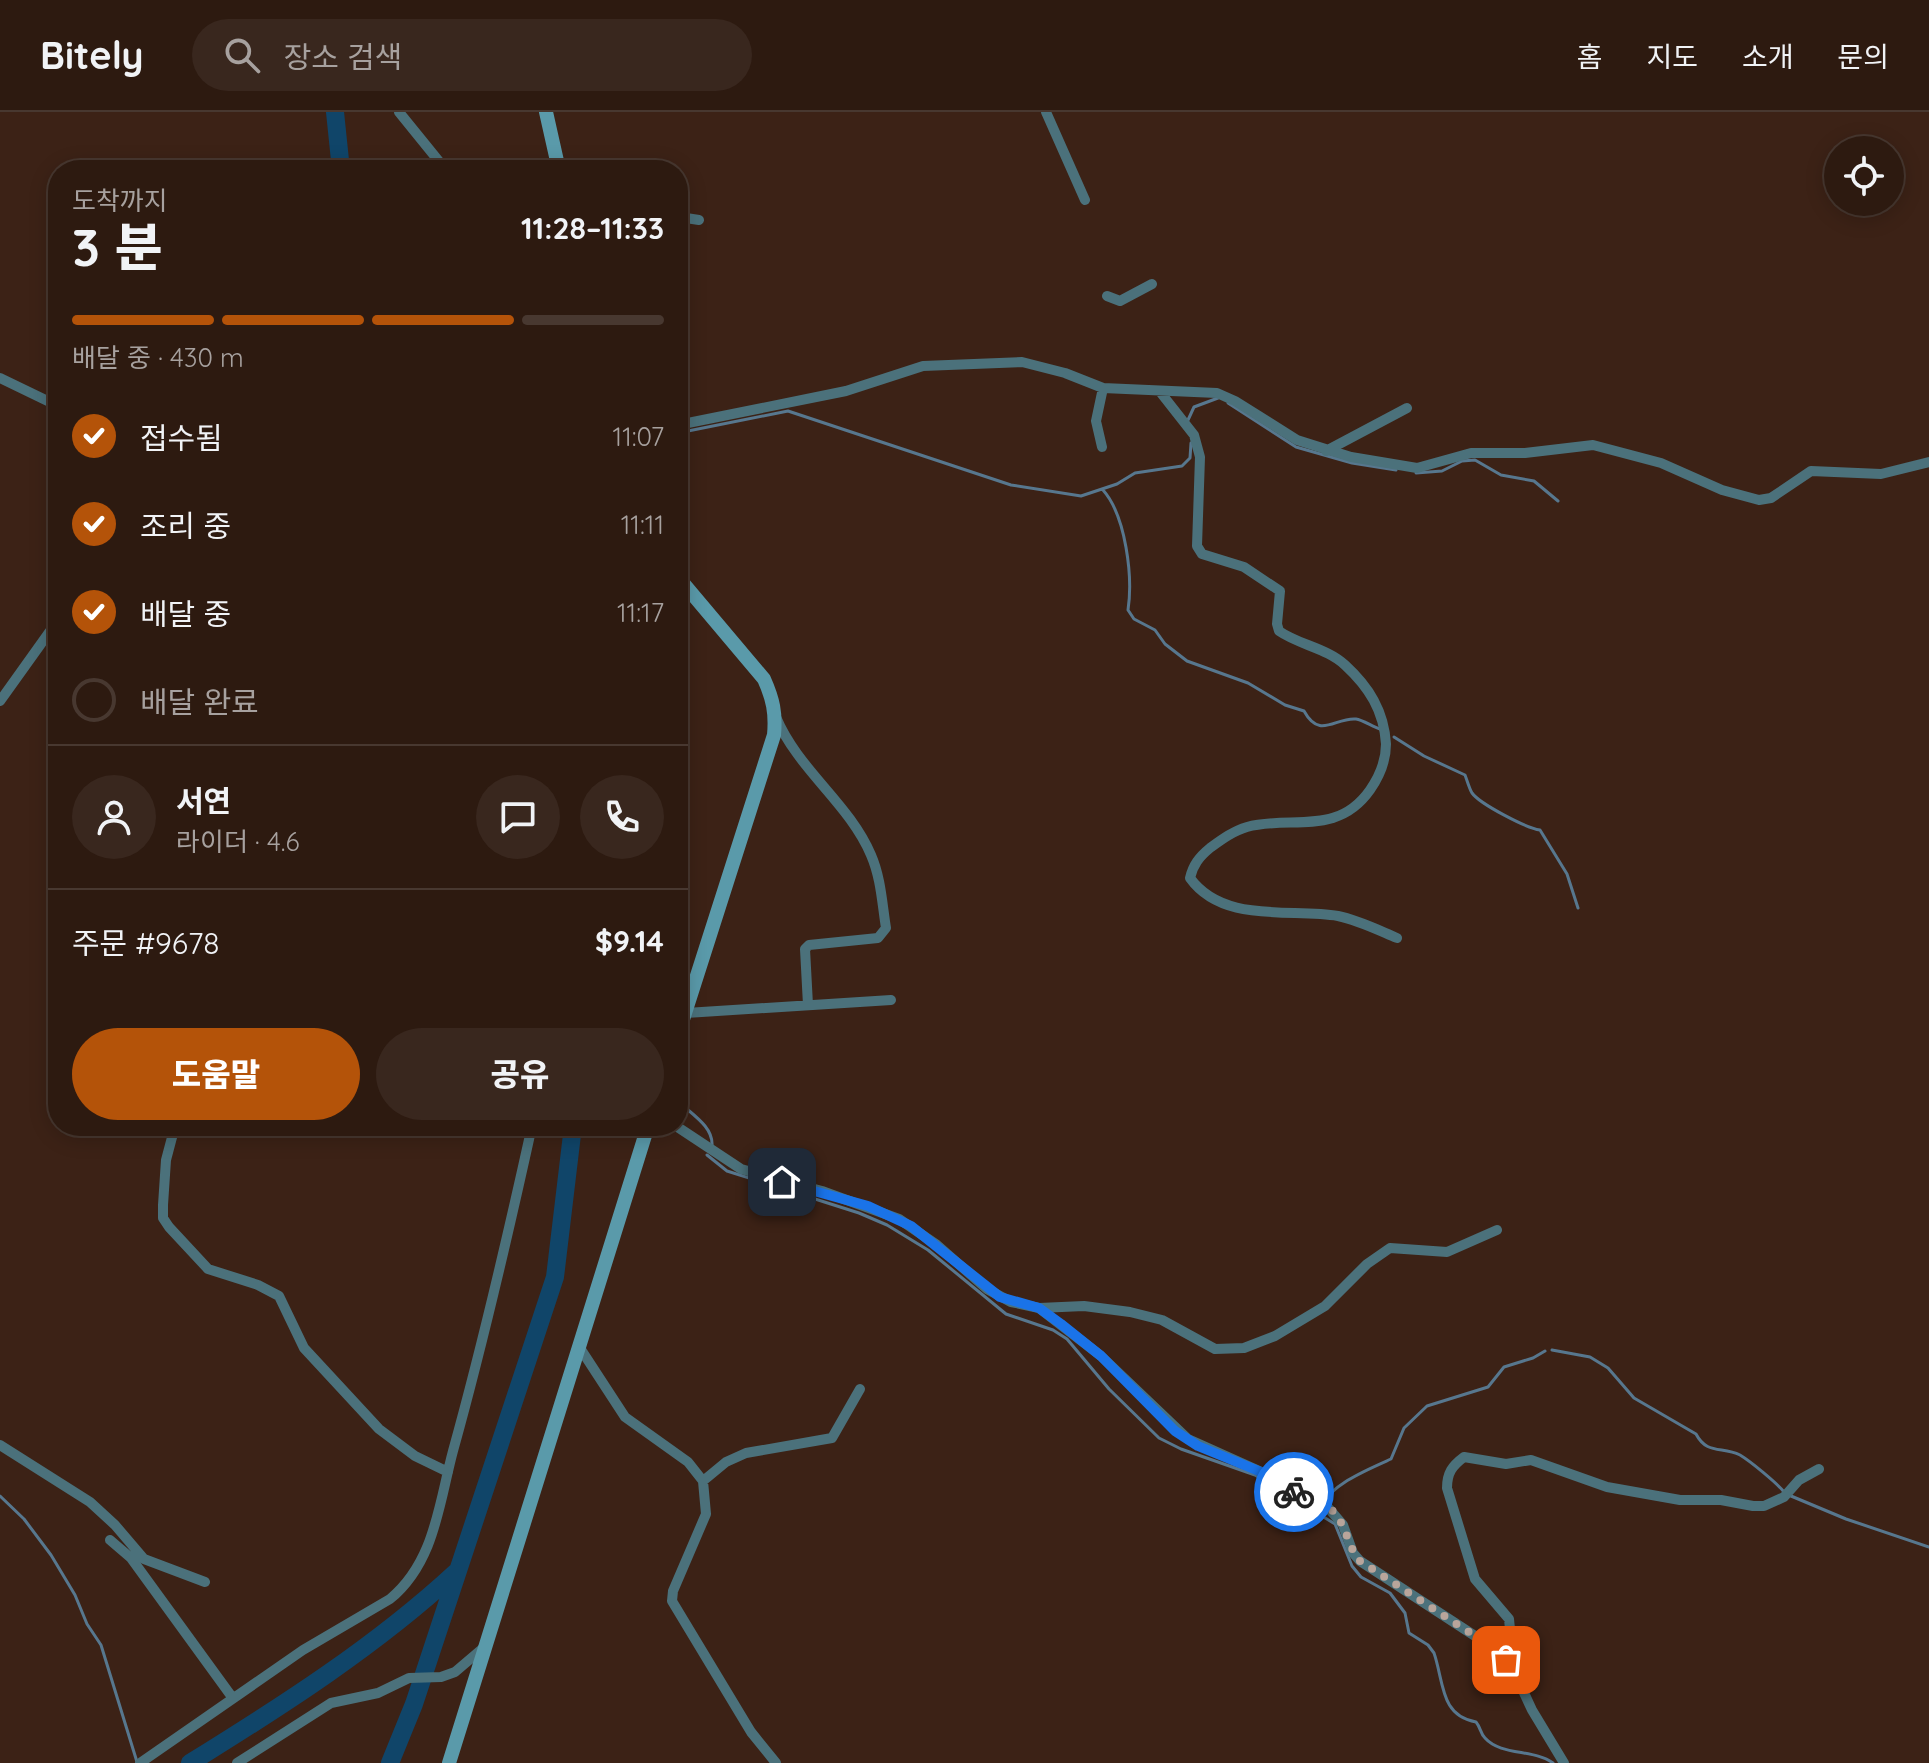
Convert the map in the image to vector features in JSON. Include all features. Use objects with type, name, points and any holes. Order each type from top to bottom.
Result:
[{"type":"main road","points":[[546,112],[557,160]]},
{"type":"main road","points":[[688,588],[752,661],[772,697],[776,715],[774,735],[688,1007]]},
{"type":"main road","points":[[449,1763],[645,1136]]},
{"type":"street","points":[[399,112],[438,160]]},
{"type":"street","points":[[1046,112],[1085,200]]},
{"type":"street","points":[[688,218],[699,220]]},
{"type":"street","points":[[1107,296],[1120,301],[1152,284]]},
{"type":"street","points":[[688,423],[846,391],[911,369],[957,362],[1022,362],[1065,373],[1103,388],[1161,393],[1217,393],[1235,401],[1276,429],[1326,451],[1417,468],[1471,453],[1525,453],[1593,445],[1661,463],[1722,490],[1759,500],[1771,498],[1811,471],[1881,474],[1929,462]]},
{"type":"street","points":[[0,378],[48,401]]},
{"type":"street","points":[[1102,447],[1096,421],[1103,388]]},
{"type":"street","points":[[1161,393],[1194,435],[1200,457],[1197,546],[1202,554],[1244,567],[1280,591],[1279,631],[1342,662],[1367,688],[1385,726],[1386,751],[1378,779],[1361,803],[1339,815],[1304,825],[1270,823],[1245,827],[1225,836],[1205,852],[1193,866],[1190,878],[1198,889],[1242,910],[1334,915],[1397,938]]},
{"type":"street","points":[[1326,451],[1407,408]]},
{"type":"street","points":[[0,701],[48,634]]},
{"type":"street","points":[[776,715],[784,735],[847,815],[870,854],[879,877],[886,928],[878,938],[809,945],[805,949],[808,1005]]},
{"type":"street","points":[[688,1013],[891,1000]]},
{"type":"street","points":[[688,1134],[741,1169],[822,1191],[899,1219],[1000,1297],[1039,1308],[1084,1306],[1117,1309],[1162,1320],[1215,1349],[1260,1344],[1325,1306],[1367,1264],[1390,1248],[1447,1252],[1497,1230]]},
{"type":"street","points":[[172,1136],[166,1160],[163,1200],[163,1218],[169,1227],[208,1269],[258,1285],[279,1296],[304,1348],[379,1429],[415,1456],[448,1472]]},
{"type":"street","points":[[140,1763],[232,1697],[401,1589],[428,1547],[500,1275],[530,1136]]},
{"type":"street","points":[[1039,1308],[1101,1356],[1175,1431],[1198,1446],[1266,1474],[1308,1501],[1325,1504],[1343,1525],[1353,1553],[1360,1561],[1498,1651],[1513,1669],[1532,1710],[1564,1763]]},
{"type":"street","points":[[580,1348],[625,1417],[688,1462],[703,1481],[706,1514],[673,1591],[672,1601],[751,1732],[776,1763]]},
{"type":"street","points":[[703,1481],[726,1462],[746,1453],[832,1438],[860,1389]]},
{"type":"street","points":[[0,1445],[98,1508],[144,1559],[205,1582]]},
{"type":"street","points":[[1498,1651],[1505,1646],[1510,1629],[1509,1619],[1475,1579],[1447,1488],[1447,1476],[1464,1457],[1506,1464],[1531,1460],[1607,1487],[1680,1500],[1721,1500],[1753,1506],[1764,1506],[1784,1497],[1799,1480],[1819,1469]]},
{"type":"street","points":[[110,1540],[131,1558],[232,1697]]},
{"type":"street","points":[[237,1763],[331,1703],[378,1693],[409,1678],[441,1677],[455,1672],[484,1648]]},
{"type":"waterway","points":[[335,112],[340,160]]},
{"type":"waterway","points":[[1188,420],[1194,407],[1218,398]]},
{"type":"waterway","points":[[1228,403],[1296,447],[1352,463],[1396,470]]},
{"type":"waterway","points":[[688,431],[788,411],[1011,485],[1081,496],[1117,484],[1135,473],[1182,466],[1190,458],[1191,443]]},
{"type":"waterway","points":[[1416,473],[1442,471],[1462,461],[1475,460],[1501,475],[1534,481],[1558,501]]},
{"type":"waterway","points":[[1103,490],[1117,515],[1126,547],[1128,610],[1134,619],[1155,630],[1165,644],[1187,661],[1248,683],[1285,705],[1304,711],[1316,724],[1322,726],[1356,719],[1380,729]]},
{"type":"waterway","points":[[1394,737],[1424,756],[1465,775],[1472,793],[1484,803],[1540,830],[1567,874],[1578,908]]},
{"type":"waterway","points":[[688,1110],[705,1126],[712,1145]]},
{"type":"waterway","points":[[390,1763],[414,1704],[555,1277],[572,1136]]},
{"type":"waterway","points":[[707,1155],[727,1171],[859,1213],[887,1225],[928,1250],[1006,1314],[1053,1330],[1067,1339],[1109,1389],[1159,1438],[1255,1475],[1335,1524],[1352,1566],[1361,1577],[1390,1593],[1405,1613],[1409,1633],[1428,1645],[1434,1653],[1445,1696],[1456,1713],[1476,1722],[1483,1736],[1492,1744],[1553,1763]]},
{"type":"waterway","points":[[1552,1350],[1590,1357],[1608,1368],[1634,1398],[1696,1434],[1710,1448],[1740,1455],[1784,1492]]},
{"type":"waterway","points":[[1317,1510],[1340,1486],[1391,1459],[1404,1428],[1427,1406],[1488,1387],[1504,1367],[1545,1351]]},
{"type":"waterway","points":[[0,1496],[24,1519],[51,1555],[101,1645],[137,1762]]},
{"type":"waterway","points":[[1791,1496],[1846,1519],[1929,1547]]},
{"type":"waterway","points":[[190,1763],[361,1650],[456,1572]]},
{"type":"way so far","points":[[1294,1492],[1308,1501],[1325,1504],[1339,1518],[1350,1537],[1353,1553],[1360,1561],[1498,1651],[1506,1660]]},
{"type":"route","points":[[782,1182],[868,1206],[911,1226],[987,1289],[1011,1302],[1039,1308],[1061,1324],[1101,1356],[1175,1431],[1198,1446],[1266,1474],[1294,1492]]}]
